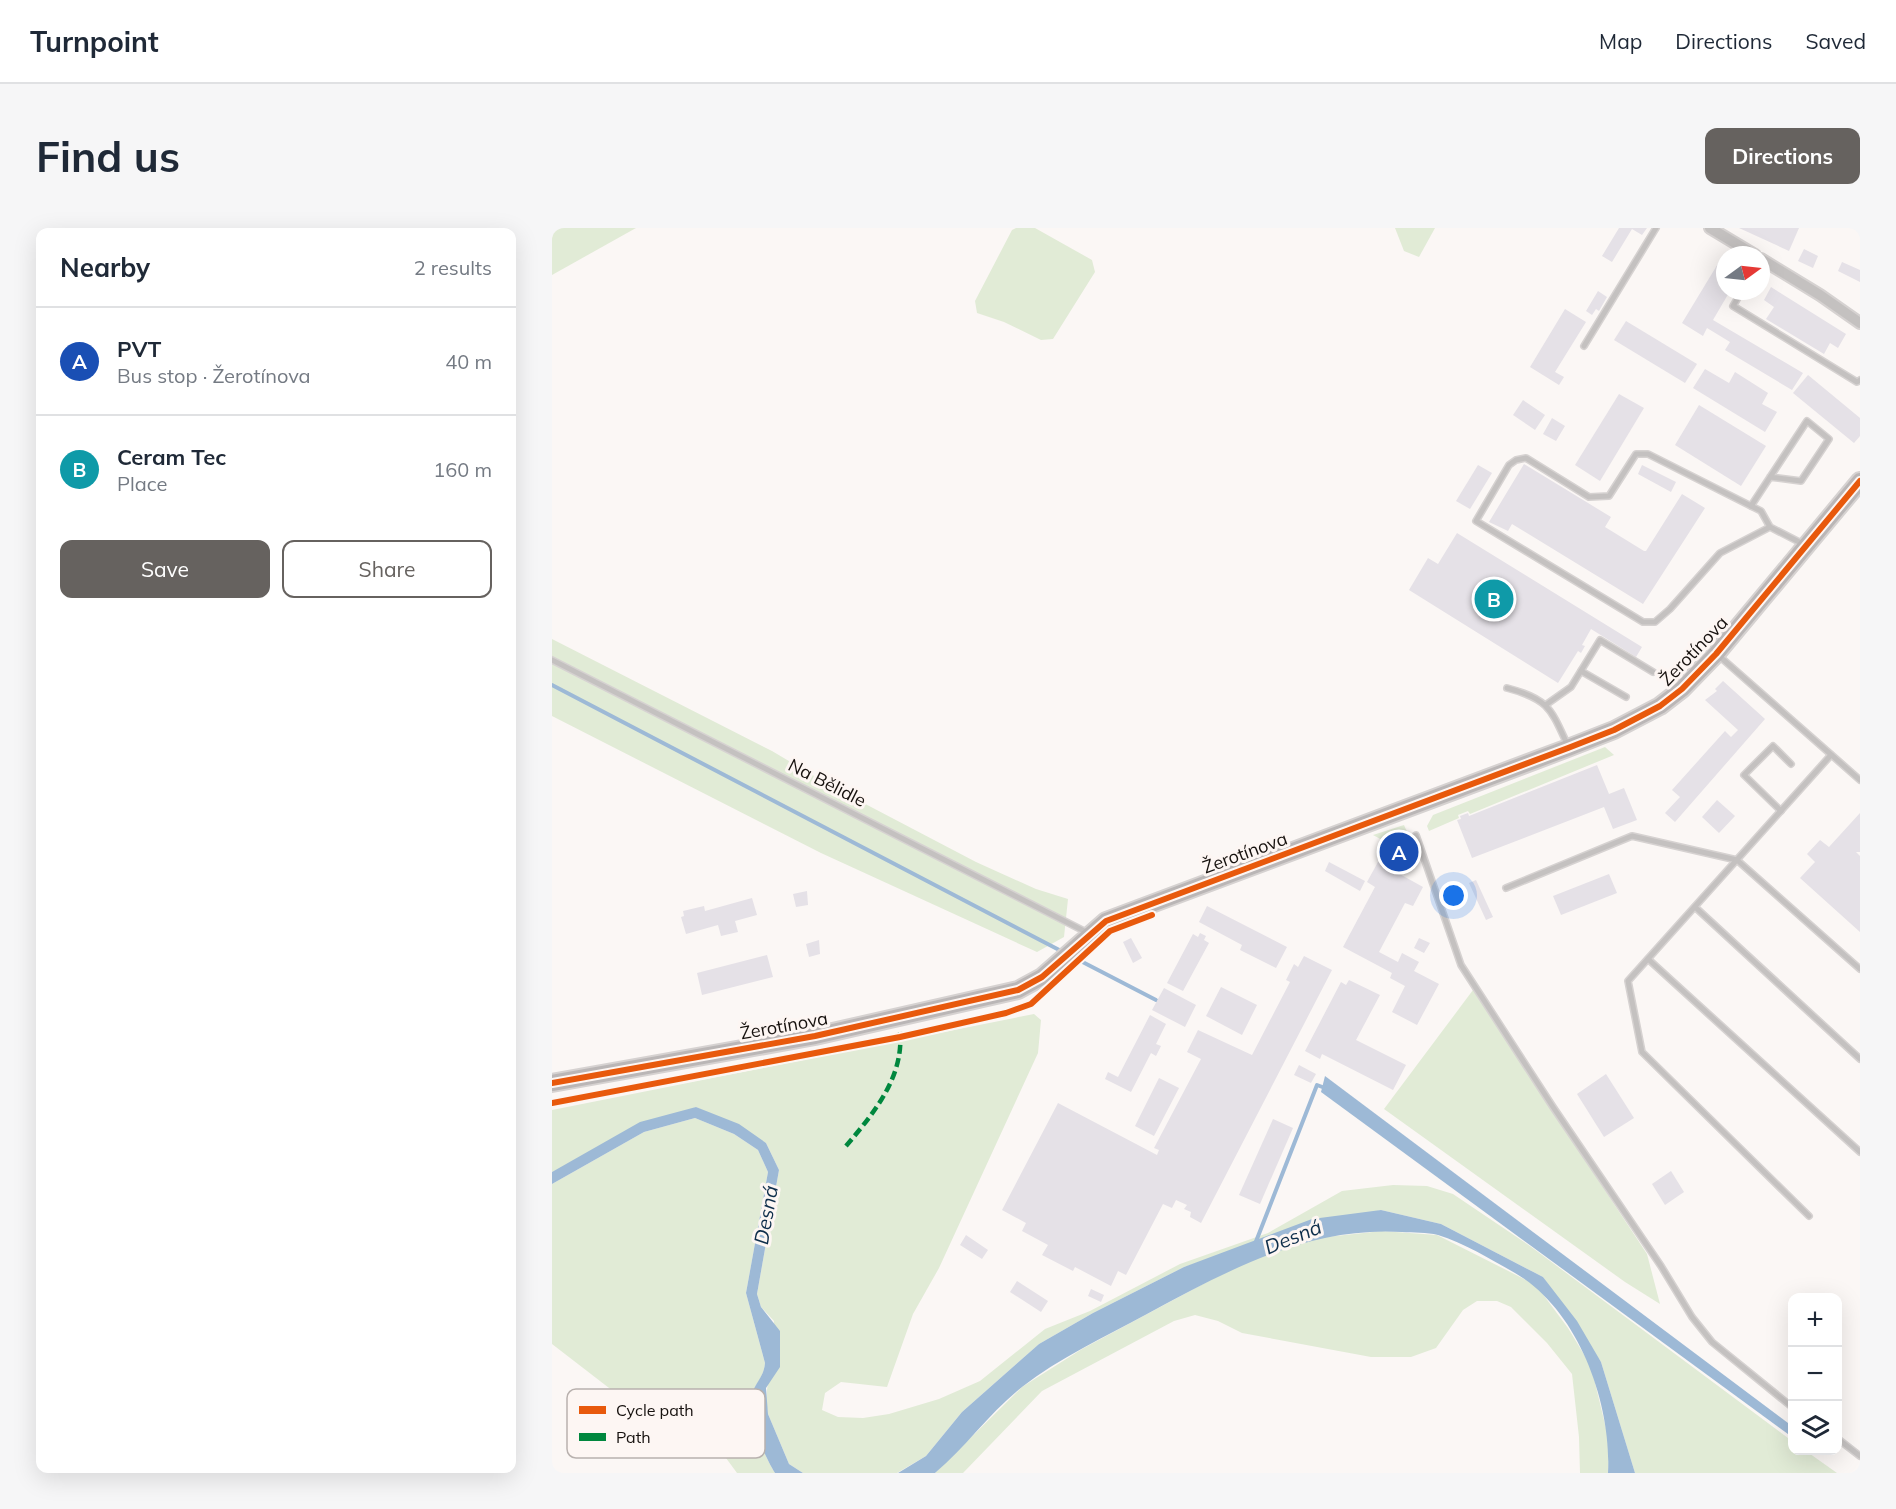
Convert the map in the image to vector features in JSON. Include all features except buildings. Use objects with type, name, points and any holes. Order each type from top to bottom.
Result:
[{"type":"street","points":[[1710,228],[1740,246]]},
{"type":"street","points":[[1770,264],[1860,323]]},
{"type":"street","name":"Žerotínova","points":[[552,1083],[815,1036],[994,998],[1018,990],[1042,977],[1063,960],[1089,933],[1106,921],[1614,730],[1660,706],[1682,689],[1716,654],[1860,481]]},
{"type":"lane","points":[[1584,346],[1656,228]]},
{"type":"lane","points":[[1737,300],[1733,306],[1857,382],[1860,380]]},
{"type":"lane","points":[[1751,506],[1770,477],[1807,421],[1829,439],[1801,481],[1770,477]]},
{"type":"lane","points":[[1770,527],[1720,553],[1670,609],[1655,622],[1643,622],[1476,521],[1509,465],[1516,460],[1526,458],[1589,497],[1599,498],[1609,496],[1636,454],[1648,454],[1761,511],[1770,527],[1806,546]]},
{"type":"lane","points":[[1547,704],[1571,687],[1600,640],[1653,672]]},
{"type":"lane","points":[[1716,654],[1860,780]]},
{"type":"lane","name":"Na Bělidle","points":[[552,660],[1089,933]]},
{"type":"lane","points":[[1581,670],[1626,697]]},
{"type":"lane","points":[[1507,688],[1524,692],[1547,704],[1568,748]]},
{"type":"lane","points":[[1781,811],[1744,775],[1773,746],[1791,764]]},
{"type":"lane","points":[[1809,1216],[1642,1052],[1628,981],[1831,755]]},
{"type":"lane","points":[[1416,835],[1461,965],[1553,1107],[1661,1266],[1692,1317],[1712,1342],[1788,1404]]},
{"type":"lane","points":[[1506,888],[1632,836],[1737,860],[1860,969]]},
{"type":"lane","points":[[1695,907],[1860,1059]]},
{"type":"lane","points":[[1648,959],[1860,1152]]},
{"type":"lane","points":[[1842,1442],[1860,1455]]},
{"type":"green space","points":[[552,228],[636,228],[552,275]]},
{"type":"green space","points":[[1035,228],[1092,260],[1095,272],[1053,339],[1041,340],[1004,322],[977,313],[975,301],[1012,230]]},
{"type":"green space","points":[[1395,228],[1435,228],[1419,257],[1404,251]]},
{"type":"green space","points":[[552,639],[772,751],[831,786],[976,862],[1036,889],[1068,899],[1064,937],[1037,952],[821,853],[552,716]]},
{"type":"green space","points":[[1605,747],[1614,755],[1470,814],[1468,811],[1458,815],[1459,818],[1429,831],[1427,826],[1433,815]]},
{"type":"green space","points":[[1404,825],[1408,834],[1401,842],[1384,841],[1373,835]]},
{"type":"green space","points":[[1473,990],[1647,1254],[1660,1304],[1625,1282],[1384,1109]]},
{"type":"green space","points":[[1034,1014],[1041,1020],[1038,1053],[939,1268],[913,1314],[887,1387],[841,1382],[825,1393],[822,1410],[838,1417],[863,1418],[889,1414],[939,1399],[980,1381],[1045,1329],[1090,1311],[1180,1264],[1268,1233],[1342,1191],[1393,1185],[1427,1186],[1453,1194],[1530,1246],[1788,1438],[1788,1455],[1812,1455],[1837,1473],[1635,1473],[1601,1362],[1543,1277],[1441,1224],[1381,1210],[1184,1267],[1093,1313],[1039,1344],[962,1412],[926,1456],[897,1473],[803,1473],[789,1464],[768,1414],[766,1400],[774,1321],[761,1307],[757,1294],[779,1170],[766,1143],[696,1107],[552,1172],[552,1110]]},
{"type":"green space","points":[[695,1118],[734,1134],[758,1150],[768,1172],[746,1293],[765,1363],[762,1375],[754,1389],[610,1389],[552,1344],[552,1184],[644,1132]]},
{"type":"green space","points":[[1382,1231],[1437,1235],[1536,1285],[1568,1328],[1591,1366],[1610,1445],[1608,1473],[1580,1473],[1579,1437],[1572,1374],[1547,1343],[1511,1307],[1497,1301],[1477,1301],[1463,1310],[1436,1348],[1411,1357],[1371,1357],[1242,1333],[1218,1321],[1195,1315],[1174,1321],[1042,1391],[963,1473],[935,1473],[1022,1387],[1082,1349],[1255,1258],[1317,1238]]},
{"type":"green space","points":[[765,1454],[775,1473],[737,1473],[726,1458],[765,1458]]},
{"type":"water","points":[[1325,1076],[1788,1423],[1788,1434],[1321,1092]]},
{"type":"water","name":"Desná","points":[[696,1107],[739,1124],[766,1143],[779,1170],[757,1294],[761,1307],[780,1331],[780,1367],[766,1388],[768,1414],[789,1464],[803,1473],[775,1473],[765,1454],[765,1389],[754,1389],[762,1375],[765,1363],[746,1293],[768,1172],[758,1150],[734,1134],[695,1118],[644,1132],[552,1184],[552,1172],[640,1122]]},
{"type":"water","name":"Desná","points":[[1381,1210],[1441,1224],[1543,1277],[1577,1321],[1601,1362],[1635,1473],[1608,1473],[1608,1446],[1604,1417],[1587,1360],[1557,1310],[1537,1289],[1515,1273],[1448,1238],[1425,1233],[1367,1232],[1334,1236],[1301,1244],[1207,1282],[1083,1348],[1036,1376],[999,1407],[935,1473],[898,1473],[926,1456],[962,1412],[1039,1344],[1093,1313],[1184,1267],[1312,1219]]},
{"type":"waterway","points":[[552,685],[1065,953]]},
{"type":"waterway","points":[[1071,956],[1156,1000]]},
{"type":"waterway","name":"Desná","points":[[1255,1244],[1317,1085],[1325,1088]]},
{"type":"marked path","points":[[846,1146],[867,1121],[885,1094],[897,1064],[900,1032]]},
{"type":"cycle path","points":[[552,1083],[815,1036],[1018,990],[1042,977],[1106,921],[1614,730],[1660,706],[1682,689],[1716,654],[1860,481]]},
{"type":"cycle path","points":[[552,1103],[900,1037],[1006,1013],[1031,1004],[1110,931],[1152,915]]},
{"type":"place","name":"Ceram Tec","points":[[1494,599]]},
{"type":"place","name":"PVT","points":[[1399,852]]}]
